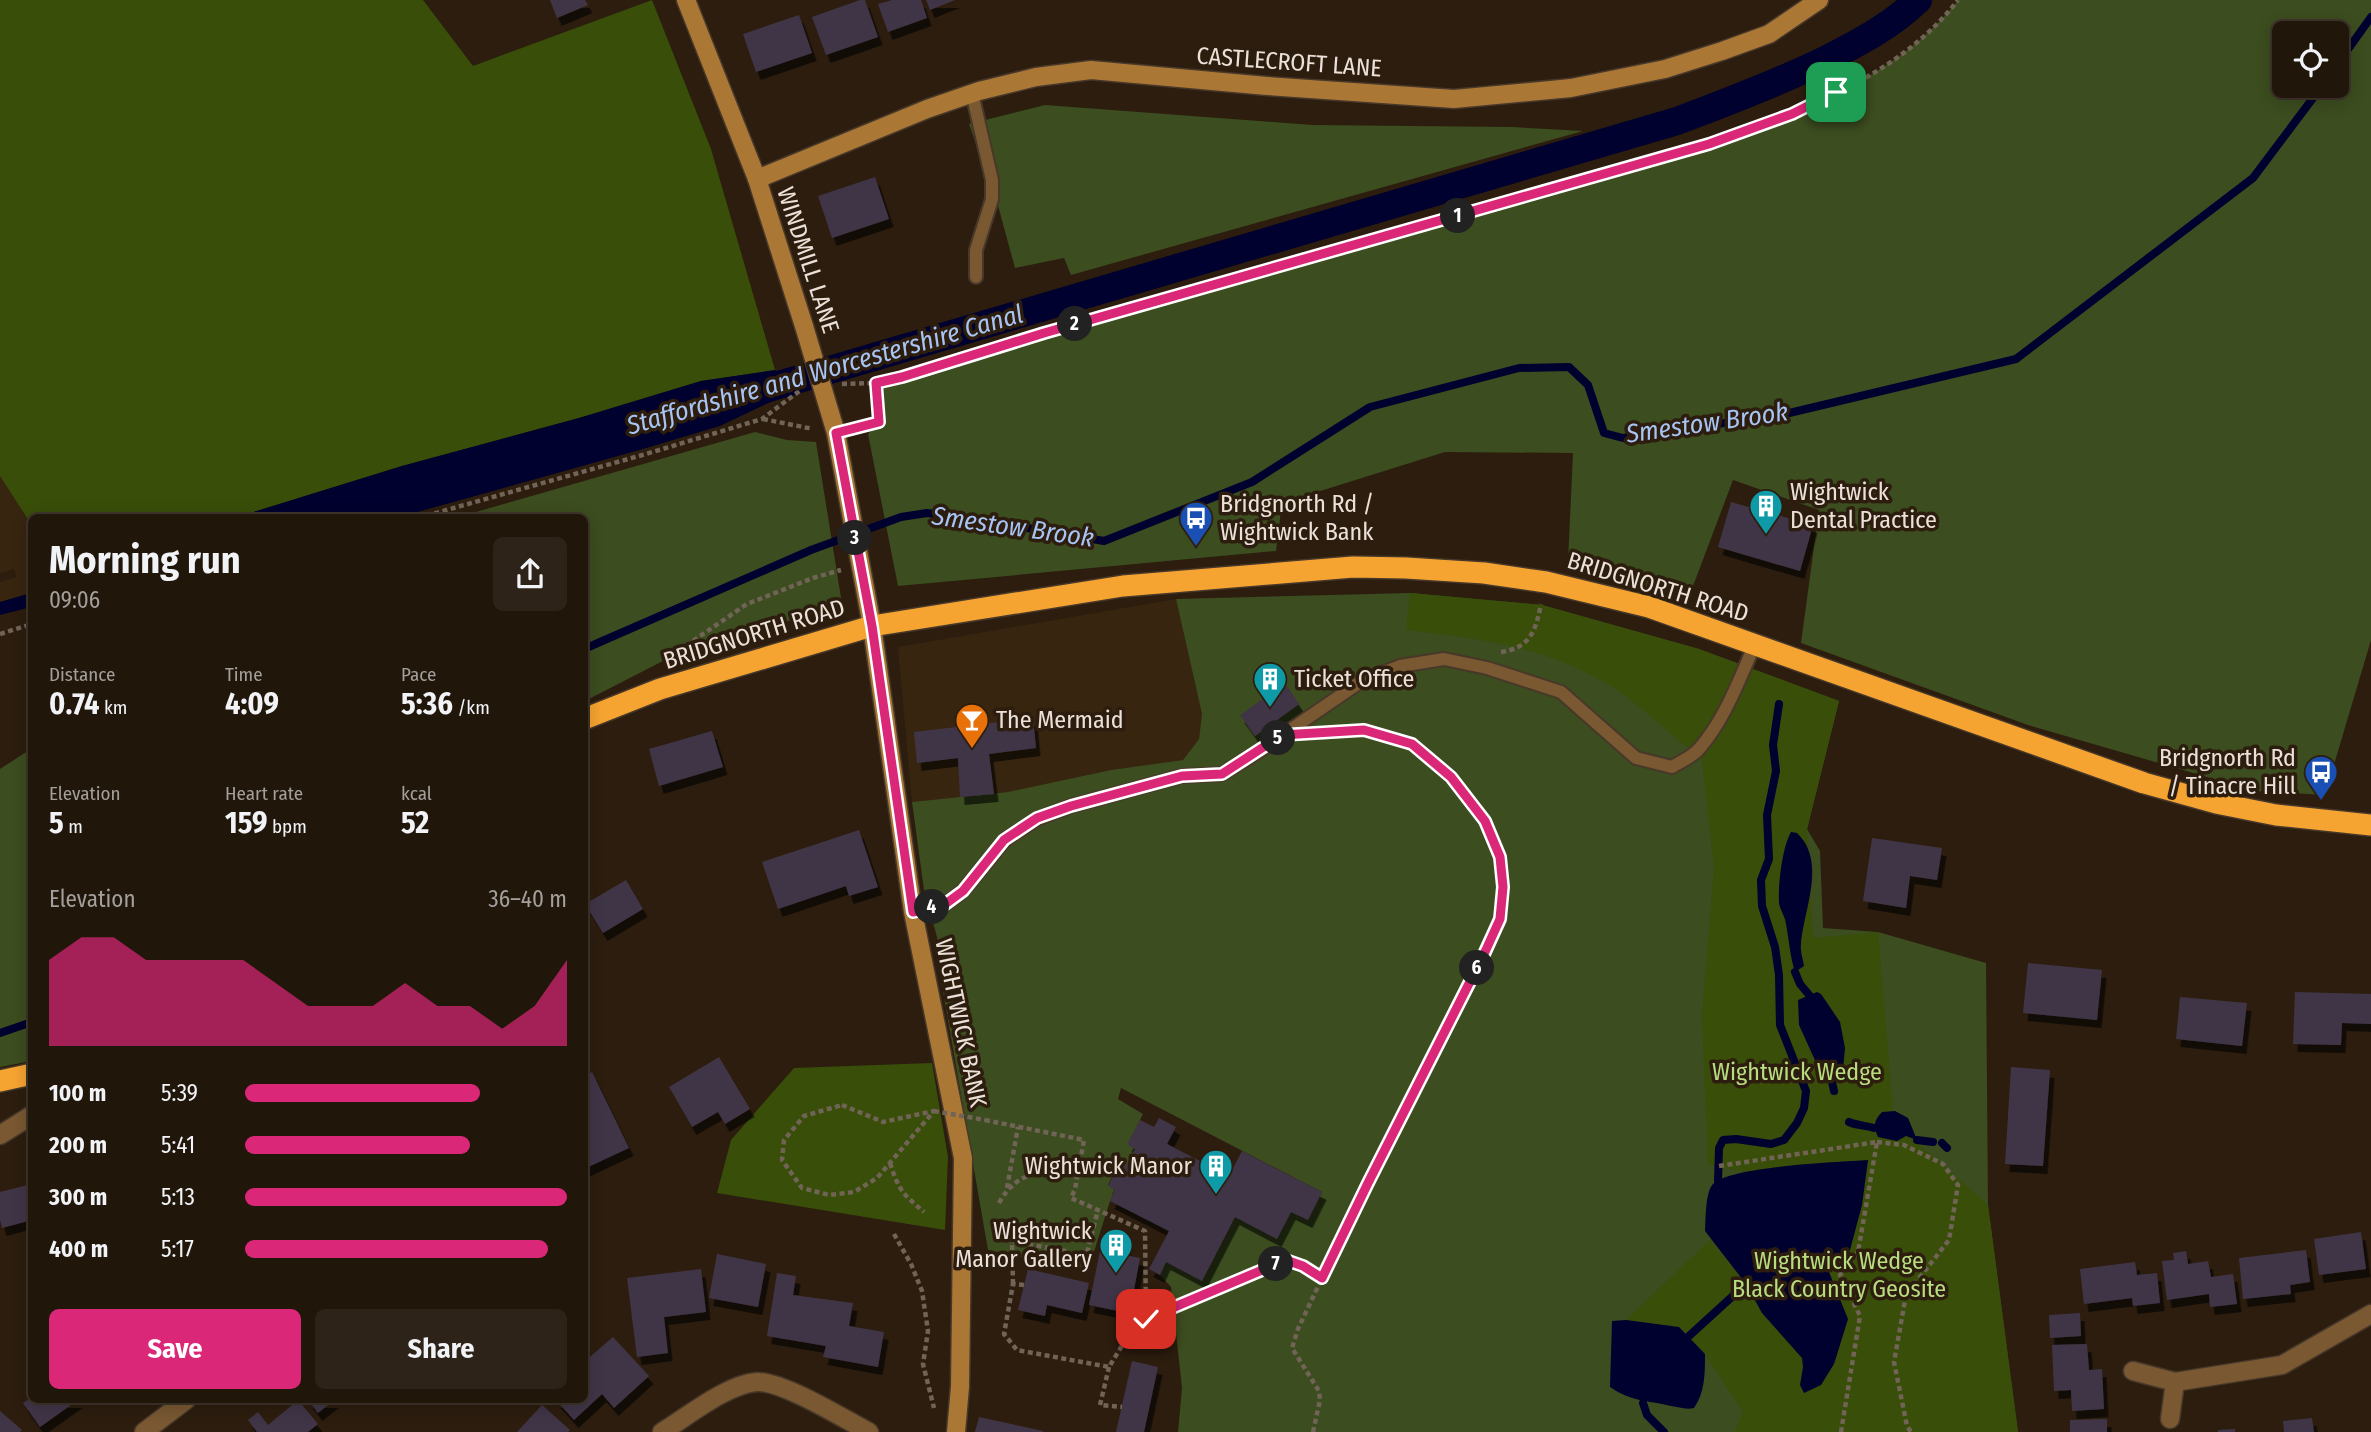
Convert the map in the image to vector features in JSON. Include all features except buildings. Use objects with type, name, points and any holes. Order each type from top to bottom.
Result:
[{"type":"highway","name":"BRIDGNORTH ROAD","points":[[588,717],[654,692],[872,626],[1123,586],[1353,567],[1406,568],[1484,573],[1546,582],[1649,607],[2144,783],[2216,803],[2276,815],[2371,825]]},
{"type":"highway","points":[[0,1081],[28,1075]]},
{"type":"street","name":"WINDMILL LANE","points":[[686,0],[757,179],[836,433],[872,626]]},
{"type":"street","name":"CASTLECROFT LANE","points":[[757,179],[927,109],[972,93],[1036,77],[1091,70],[1454,99],[1571,88],[1665,69],[1722,51],[1769,34],[1819,0]]},
{"type":"street","name":"WIGHTWICK BANK","points":[[872,626],[913,912],[963,1158],[960,1387],[956,1432]]},
{"type":"street","points":[[0,1135],[28,1118]]},
{"type":"street","points":[[2133,1371],[2175,1382],[2282,1366],[2371,1314]]},
{"type":"street","points":[[662,1432],[730,1390],[757,1382],[780,1387],[869,1432]]},
{"type":"street","points":[[2170,1419],[2175,1382]]},
{"type":"street","points":[[144,1432],[182,1403]]},
{"type":"lane","points":[[972,93],[992,180],[992,199],[976,250],[976,277]]},
{"type":"lane","points":[[913,912],[944,905],[963,891],[1004,840],[1037,818],[1182,776],[1222,774],[1363,680],[1400,666],[1444,659],[1487,668],[1561,692],[1636,758],[1672,767],[1697,751],[1716,726],[1755,644]]},
{"type":"path","points":[[831,384],[876,383],[902,377],[1044,333],[1721,140],[1792,114],[1882,68],[1941,22],[1958,0]]},
{"type":"path","points":[[762,419],[836,433],[879,422],[876,383]]},
{"type":"path","points":[[432,514],[762,419],[801,390],[811,387]]},
{"type":"path","points":[[654,692],[684,647],[747,604],[860,561]]},
{"type":"path","points":[[0,634],[28,625]]},
{"type":"path","points":[[1282,735],[1364,730],[1412,744],[1451,777],[1485,821],[1500,857],[1503,887],[1500,919],[1485,952],[1368,1183],[1298,1329],[1292,1348],[1319,1391],[1320,1400],[1313,1432]]},
{"type":"path","points":[[934,1111],[877,1178],[854,1192],[829,1195],[802,1188],[782,1160],[784,1140],[804,1116],[842,1105],[883,1122],[934,1111],[1084,1140],[1071,1198],[1145,1231],[1146,1319]]},
{"type":"path","points":[[999,1203],[1007,1189],[1018,1127]]},
{"type":"path","points":[[1841,1432],[1860,1316],[1840,1275],[1858,1252],[1877,1142]]},
{"type":"path","points":[[1719,1166],[1877,1142],[1904,1145],[1944,1164],[1958,1185],[1949,1240],[1906,1295],[1894,1362],[1910,1432]]},
{"type":"path","points":[[890,1162],[895,1180],[905,1197],[924,1212]]},
{"type":"path","points":[[1007,1189],[1027,1175],[1053,1171],[1078,1172]]},
{"type":"path","points":[[1098,1210],[1086,1257],[1072,1260],[1065,1251],[1012,1241],[1013,1284],[1004,1334],[1017,1350],[1109,1367]]},
{"type":"path","points":[[894,1234],[922,1291],[928,1331],[923,1364],[934,1407],[939,1416]]},
{"type":"path","points":[[1122,1407],[1100,1405],[1109,1367],[1129,1334],[1146,1319],[1286,1260],[1303,1266],[1322,1278]]},
{"type":"path","points":[[1013,1284],[1024,1286]]},
{"type":"shaded area","points":[[0,476],[28,518],[28,594],[0,602],[0,582],[17,577],[14,569],[0,573]]},
{"type":"shaded area","points":[[1176,599],[1202,714],[1199,739],[1183,760],[1111,770],[1008,792],[912,802],[898,647]]},
{"type":"green space","points":[[0,0],[423,0],[473,66],[652,0],[711,149],[775,370],[701,381],[579,418],[402,466],[247,514],[28,514],[28,519],[0,476]]},
{"type":"green space","points":[[1958,0],[2371,0],[2371,640],[2325,795],[2255,791],[2028,725],[1801,643],[1819,510],[1733,480],[1687,602],[1568,561],[1573,453],[1445,452],[1282,503],[1276,551],[898,586],[868,434],[879,422],[876,383],[1709,144],[1811,105],[1876,71],[1906,51]]},
{"type":"green space","points":[[1045,105],[1312,125],[1512,127],[1583,131],[1071,275],[1064,258],[1015,268],[997,202],[969,124]]},
{"type":"green space","points":[[755,432],[787,440],[816,442],[842,604],[663,661],[588,699],[588,514],[469,514]]},
{"type":"green space","name":"Wightwick Wedge Black Country Geosite","points":[[1410,593],[1542,605],[1699,649],[1839,701],[1807,829],[1820,851],[1823,928],[1878,932],[1986,963],[1988,1205],[2018,1432],[1178,1432],[1182,1388],[1171,1287],[1160,1275],[1166,1262],[1202,1281],[1235,1217],[1277,1239],[1291,1212],[1308,1220],[1322,1192],[1121,1088],[1118,1099],[1143,1114],[1128,1144],[1135,1149],[1126,1166],[1119,1163],[1108,1185],[1115,1190],[1088,1271],[988,1250],[940,974],[937,937],[924,890],[912,802],[1008,792],[1111,770],[1183,760],[1199,739],[1202,714],[1176,599]]},
{"type":"green space","name":"Wightwick Wedge","points":[[1410,593],[1542,605],[1699,649],[1839,701],[1807,829],[1813,938],[1878,932],[1894,1123],[1988,1205],[2018,1432],[1735,1432],[1743,1412],[1705,1354],[1679,1327],[1626,1320],[1710,1240],[1746,1284],[1762,1313],[1802,1358],[1800,1385],[1848,1319],[1829,1272],[1850,1250],[1816,1163],[1745,1172],[1708,1165],[1702,1016],[1714,868],[1702,760],[1629,699],[1578,669],[1506,645],[1406,630]]},
{"type":"green space","points":[[28,751],[28,1062],[0,1067],[0,769]]},
{"type":"green space","points":[[932,1063],[948,1157],[945,1230],[717,1193],[731,1140],[794,1068]]},
{"type":"water","points":[[775,370],[791,392],[720,426],[410,514],[247,514],[402,466],[579,418],[701,381]]},
{"type":"water","points":[[28,594],[28,608],[0,615],[0,602]]},
{"type":"water","points":[[1791,832],[1797,833],[1806,845],[1812,871],[1801,944],[1804,966],[1795,972],[1779,903],[1781,867]]},
{"type":"water","points":[[1817,992],[1840,1022],[1845,1048],[1843,1069],[1832,1082],[1824,1080],[1799,1025],[1798,1000]]},
{"type":"water","points":[[1895,1111],[1908,1118],[1917,1140],[1906,1136],[1897,1141],[1878,1137],[1875,1126],[1877,1118],[1882,1112]]},
{"type":"water","points":[[1868,1160],[1862,1205],[1850,1250],[1829,1272],[1848,1319],[1834,1364],[1821,1385],[1804,1393],[1800,1385],[1802,1358],[1762,1313],[1746,1284],[1705,1231],[1710,1188],[1724,1178],[1762,1169]]},
{"type":"water","points":[[1626,1320],[1679,1327],[1705,1354],[1702,1389],[1694,1408],[1639,1400],[1610,1387],[1612,1321]]},
{"type":"waterway","name":"Staffordshire and Worcestershire Canal","points":[[748,394],[1677,121],[1827,59],[1886,26],[1918,0]]},
{"type":"waterway","name":"Smestow Brook","points":[[2349,48],[2371,17]]},
{"type":"waterway","name":"Smestow Brook","points":[[588,647],[811,550],[901,517],[927,513],[1104,541],[1252,482],[1370,407],[1519,368],[1569,367],[1588,385],[1604,433],[1623,438],[1785,414],[2016,359],[2253,178],[2313,98]]},
{"type":"waterway","points":[[1718,1181],[1719,1148],[1723,1140],[1771,1144],[1784,1140],[1804,1108],[1806,1091],[1780,1025],[1779,975],[1775,947],[1762,906],[1761,880],[1769,859],[1767,815],[1776,771],[1773,745],[1779,704]]},
{"type":"waterway","points":[[1795,972],[1800,984],[1810,996]]},
{"type":"waterway","name":"Smestow Brook","points":[[0,1033],[28,1023]]},
{"type":"waterway","points":[[1832,1082],[1834,1091]]},
{"type":"waterway","points":[[1849,1122],[1874,1128]]},
{"type":"waterway","points":[[1917,1140],[1933,1142]]},
{"type":"waterway","points":[[1942,1143],[1947,1148]]},
{"type":"waterway","points":[[1689,1336],[1746,1284]]},
{"type":"waterway","points":[[1643,1403],[1647,1415],[1664,1432]]},
{"type":"place","name":"Wightwick Dental Practice","points":[[1766,536]]},
{"type":"place","name":"Bridgnorth Rd / Wightwick Bank","points":[[1196,548]]},
{"type":"place","name":"Ticket Office","points":[[1270,709]]},
{"type":"place","name":"The Mermaid","points":[[972,750]]},
{"type":"place","name":"Bridgnorth Rd / Tinacre Hill","points":[[2321,802]]},
{"type":"place","name":"Wightwick Manor","points":[[1216,1196]]},
{"type":"place","name":"Wightwick Manor Gallery","points":[[1116,1275]]},
{"type":"route","points":[[1146,1319],[1286,1260],[1303,1266],[1322,1278],[1500,919],[1503,887],[1500,857],[1485,821],[1451,777],[1412,744],[1364,730],[1282,735],[1222,774],[1182,776],[1037,818],[1004,840],[963,891],[944,905],[913,912],[872,626],[836,433],[879,422],[876,383],[1709,144],[1792,114],[1836,92]]}]
